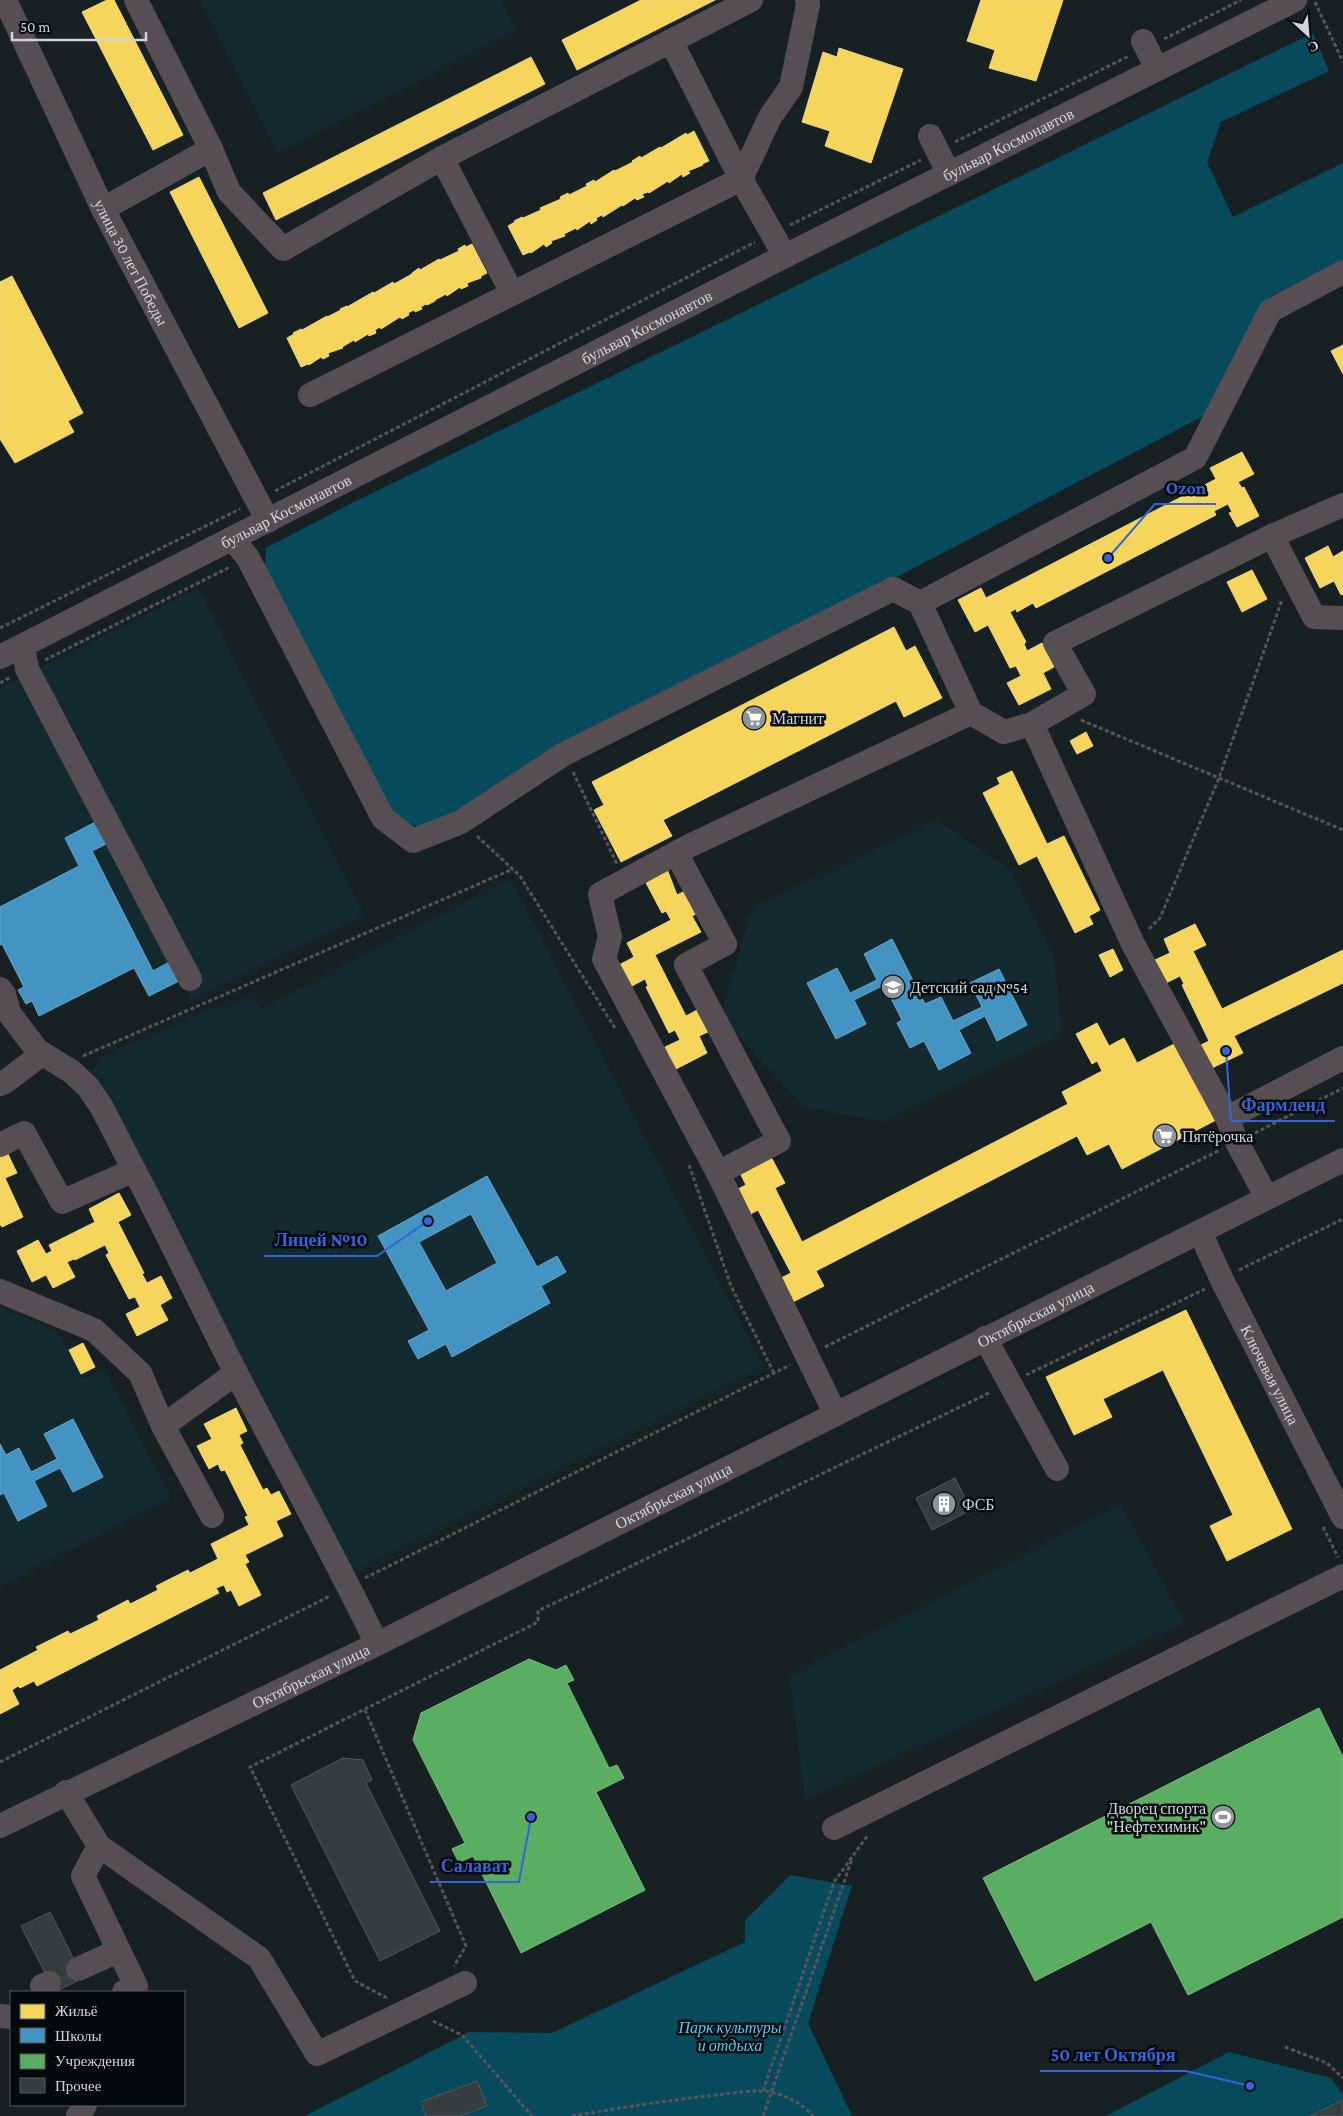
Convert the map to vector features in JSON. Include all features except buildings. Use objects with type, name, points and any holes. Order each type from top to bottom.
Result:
[{"type":"street","name":"улица 30 лет Победы","points":[[5,0],[103,209],[268,521]]},
{"type":"street","points":[[136,0],[211,149],[229,192],[282,249],[442,158],[751,0]]},
{"type":"street","points":[[310,394],[741,179],[770,117],[791,87],[808,5],[807,0]]},
{"type":"street","name":"бульвар Космонавтов","points":[[0,657],[785,256],[1295,0]]},
{"type":"street","points":[[671,41],[741,179],[774,233],[785,256]]},
{"type":"street","points":[[1145,44],[1157,69]]},
{"type":"street","points":[[934,144],[949,174]]},
{"type":"street","points":[[103,209],[211,149]]},
{"type":"street","points":[[442,158],[512,293]]},
{"type":"street","points":[[920,603],[1195,458],[1270,311],[1343,272]]},
{"type":"street","points":[[233,539],[248,558],[383,818],[413,841],[461,822],[564,754],[893,589],[920,603],[972,713],[1004,732],[1032,724],[1084,694],[1055,642],[1272,536],[1343,505]]},
{"type":"street","points":[[1272,536],[1314,617],[1343,618]]},
{"type":"street","points":[[23,646],[27,669],[190,979]]},
{"type":"street","points":[[835,1413],[718,1173],[604,959],[610,937],[600,894],[676,853],[972,713]]},
{"type":"street","points":[[1032,724],[1133,944],[1227,1118],[1237,1142],[1267,1198]]},
{"type":"street","points":[[676,853],[725,944],[686,965],[779,1141],[718,1173]]},
{"type":"street","points":[[0,989],[4,994],[5,1016],[37,1050],[88,1087],[101,1106],[176,1249],[236,1374],[349,1586],[377,1644]]},
{"type":"street","points":[[1227,1118],[1343,1058]]},
{"type":"street","points":[[0,1084],[52,1060]]},
{"type":"street","points":[[0,1145],[24,1133],[62,1202],[134,1170]]},
{"type":"street","name":"Октябрьская улица","points":[[1,1823],[377,1644],[1343,1160]]},
{"type":"street","name":"Ключевая улица","points":[[1200,1232],[1222,1280],[1343,1516]]},
{"type":"street","points":[[0,1291],[94,1330],[140,1373],[163,1426],[212,1516]]},
{"type":"street","points":[[985,1338],[1057,1469]]},
{"type":"street","points":[[163,1426],[236,1374]]},
{"type":"street","points":[[834,1828],[868,1823],[1343,1576]]},
{"type":"street","points":[[66,1792],[99,1846],[259,1958],[317,2054],[465,1983]]},
{"type":"street","points":[[99,1846],[83,1876],[136,1986],[126,1991]]},
{"type":"street","points":[[78,1969],[118,1951]]},
{"type":"path","points":[[0,628],[256,501],[774,233],[934,144],[1241,0]]},
{"type":"path","points":[[1314,0],[1343,62]]},
{"type":"path","points":[[0,683],[248,558]]},
{"type":"path","points":[[1133,944],[1160,918],[1219,778],[1292,574]]},
{"type":"path","points":[[1057,709],[1343,830]]},
{"type":"path","points":[[564,754],[625,880]]},
{"type":"path","points":[[461,822],[520,876],[621,1036]]},
{"type":"path","points":[[52,1060],[513,869]]},
{"type":"path","points":[[0,1762],[1343,1088]]},
{"type":"path","points":[[686,1158],[731,1286],[774,1373]]},
{"type":"path","points":[[532,2116],[462,2036],[355,1981],[250,1767],[538,1622],[538,1611],[1222,1280],[1343,1219]]},
{"type":"path","points":[[365,1710],[466,1946],[435,1997]]},
{"type":"path","points":[[763,2116],[853,1854],[868,1823]]},
{"type":"path","points":[[763,2092],[834,1882],[853,1854],[868,1823]]},
{"type":"path","points":[[1285,2047],[1327,2063],[1343,2078]]},
{"type":"path","points":[[572,2116],[664,2100],[763,2092],[771,2092],[801,2106],[813,2116]]},
{"type":"shaded area","points":[[200,0],[501,0],[517,31],[278,153]]},
{"type":"shaded area","points":[[198,588],[364,915],[192,1002],[181,980],[149,996],[134,968],[39,1016],[32,1001],[26,1004],[18,990],[24,987],[2,944],[0,945],[0,689]]},
{"type":"shaded area","name":"Детский сад №54","points":[[937,820],[1010,870],[1054,957],[1062,1034],[884,1122],[803,1107],[721,1016],[752,908]]},
{"type":"shaded area","points":[[510,878],[764,1368],[352,1574],[92,1073],[101,1057],[220,1004],[221,1009],[253,995],[261,1009]]},
{"type":"shaded area","points":[[0,1307],[58,1331],[83,1379],[104,1369],[171,1498],[0,1587]]},
{"type":"shaded area","points":[[1121,1504],[1184,1623],[805,1800],[790,1675]]},
{"type":"green space","points":[[1313,33],[1329,71],[1221,122],[1207,162],[1233,217],[1343,163],[1343,260],[1268,298],[1207,414],[517,777],[476,806],[420,828],[392,816],[264,582],[266,548],[352,503]]},
{"type":"green space","name":"Парк культуры и отдыха","points":[[790,1875],[852,1886],[808,2023],[852,2116],[305,2116],[469,2032],[552,2033],[745,1942],[745,1921]]},
{"type":"green space","points":[[1229,2052],[1331,2078],[1343,2094],[1343,2116],[1106,2116]]},
{"type":"place","name":"Ozon","points":[[1108,558]]},
{"type":"place","name":"Магнит","points":[[754,718]]},
{"type":"place","name":"Детский сад №54","points":[[893,987]]},
{"type":"place","name":"Фармленд","points":[[1226,1051]]},
{"type":"place","name":"Пятёрочка","points":[[1165,1136]]},
{"type":"place","name":"Лицей №10","points":[[428,1221]]},
{"type":"place","name":"ФСБ","points":[[944,1504]]},
{"type":"place","name":"Салават","points":[[531,1817]]},
{"type":"place","name":"Дворец спорта \"Нефтехимик\"","points":[[1223,1817]]},
{"type":"place","name":"50 лет Октября","points":[[1250,2086]]}]
